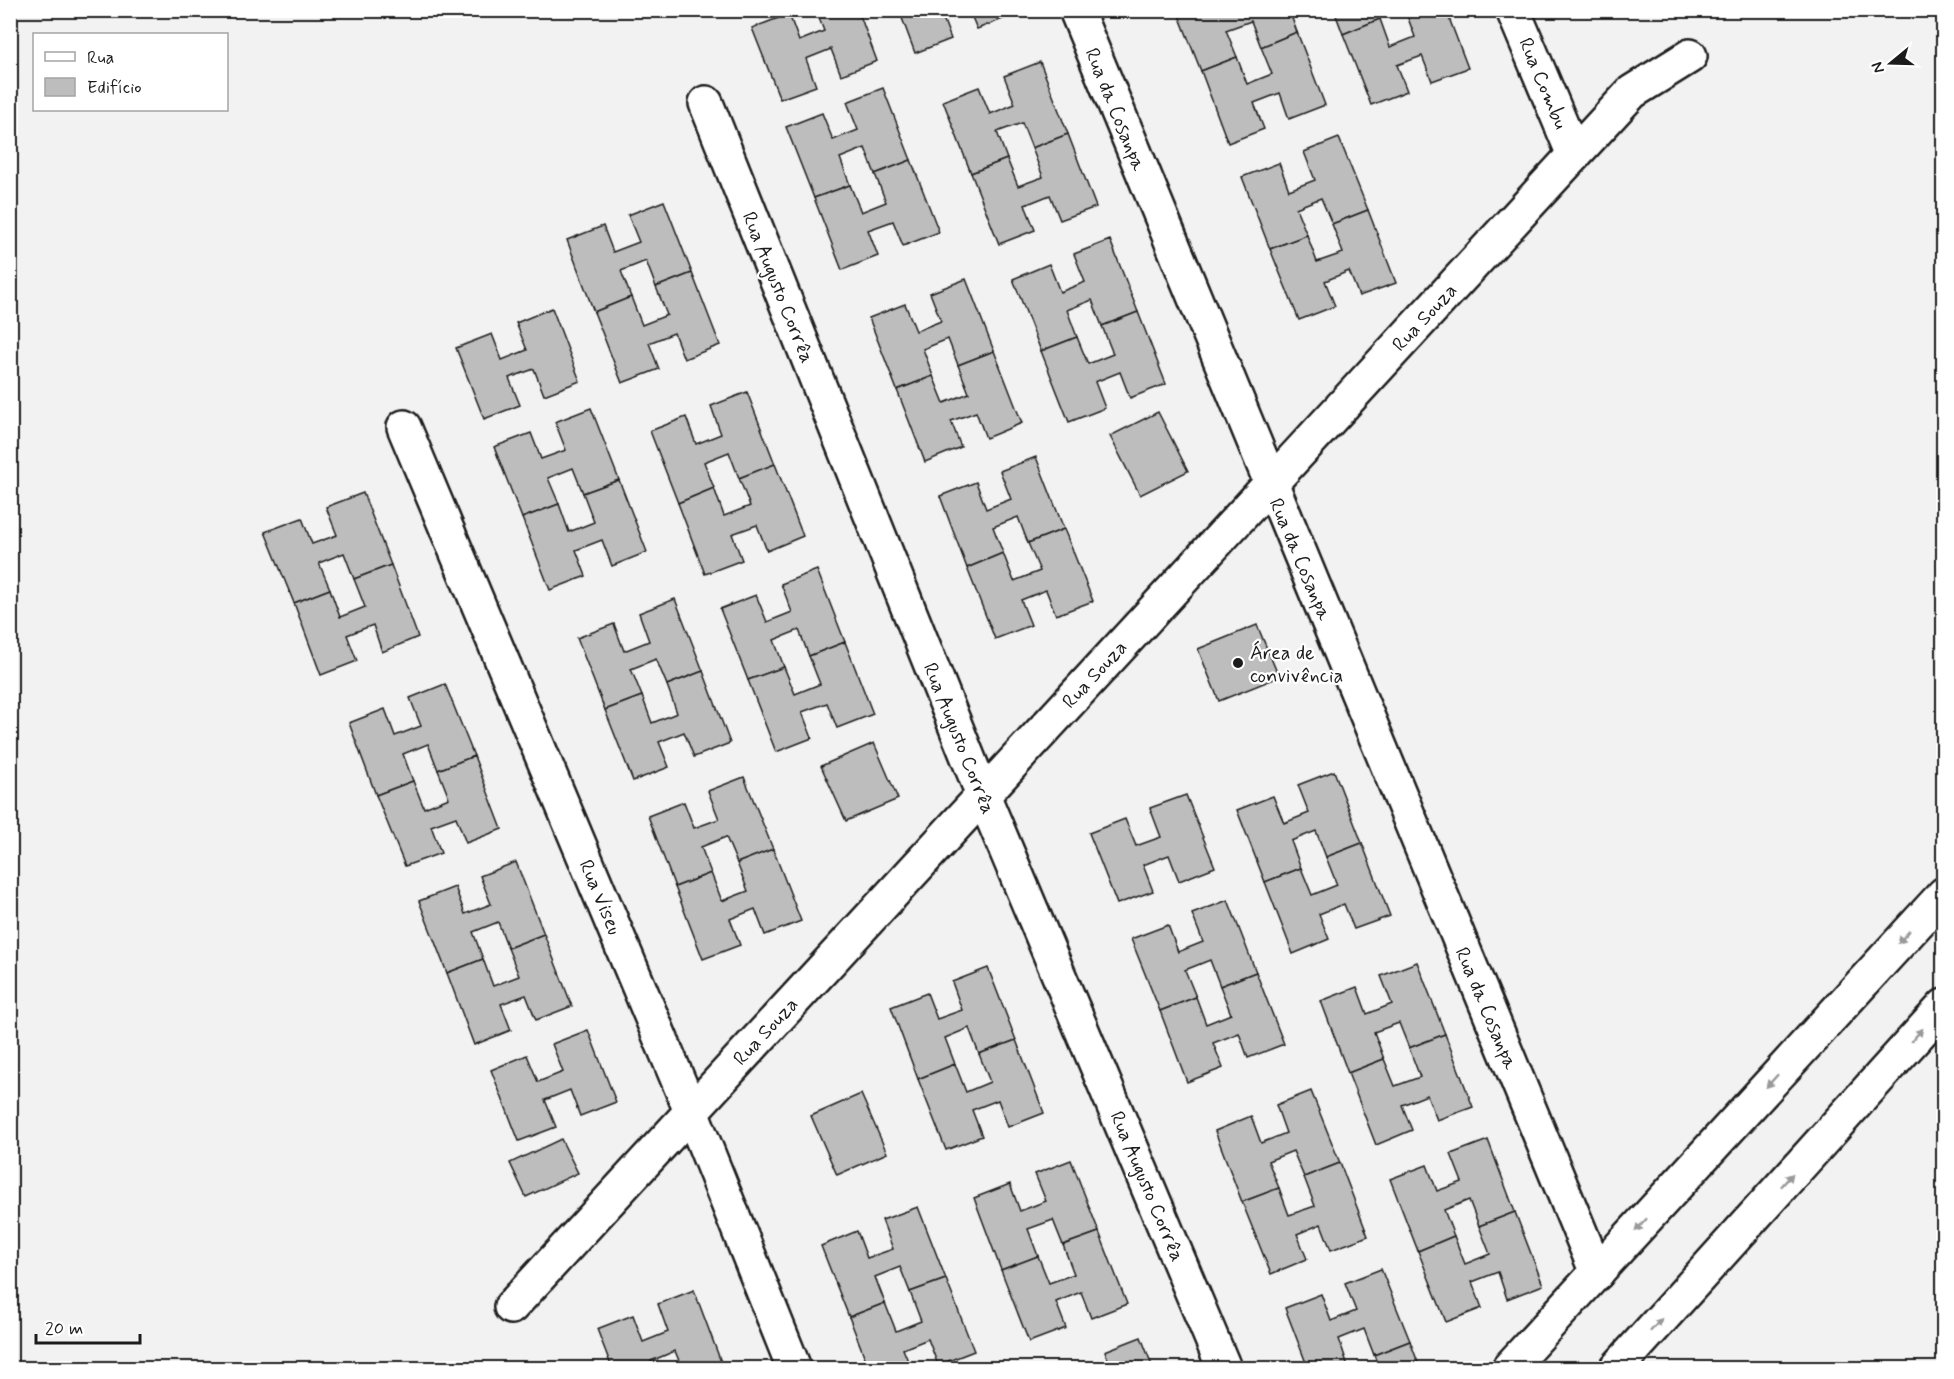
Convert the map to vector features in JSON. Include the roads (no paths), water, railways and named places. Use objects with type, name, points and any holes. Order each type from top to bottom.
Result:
[{"type":"street","name":"Rua da Cosanpa","points":[[1076,10],[1597,1273]]},
{"type":"street","name":"Rua Combu","points":[[1513,10],[1574,155]]},
{"type":"street","name":"Rua Souza","points":[[511,1307],[1632,92],[1690,56]]},
{"type":"street","name":"Rua Augusto Corrêa","points":[[706,103],[983,795],[1224,1368]]},
{"type":"street","name":"Rua Viseu","points":[[404,427],[691,1111],[794,1368]]},
{"type":"street","points":[[1509,1368],[1944,894]]},
{"type":"street","points":[[1627,1364],[1944,1006]]},
{"type":"place","name":"Área de convivência","points":[[1238,663]]}]
